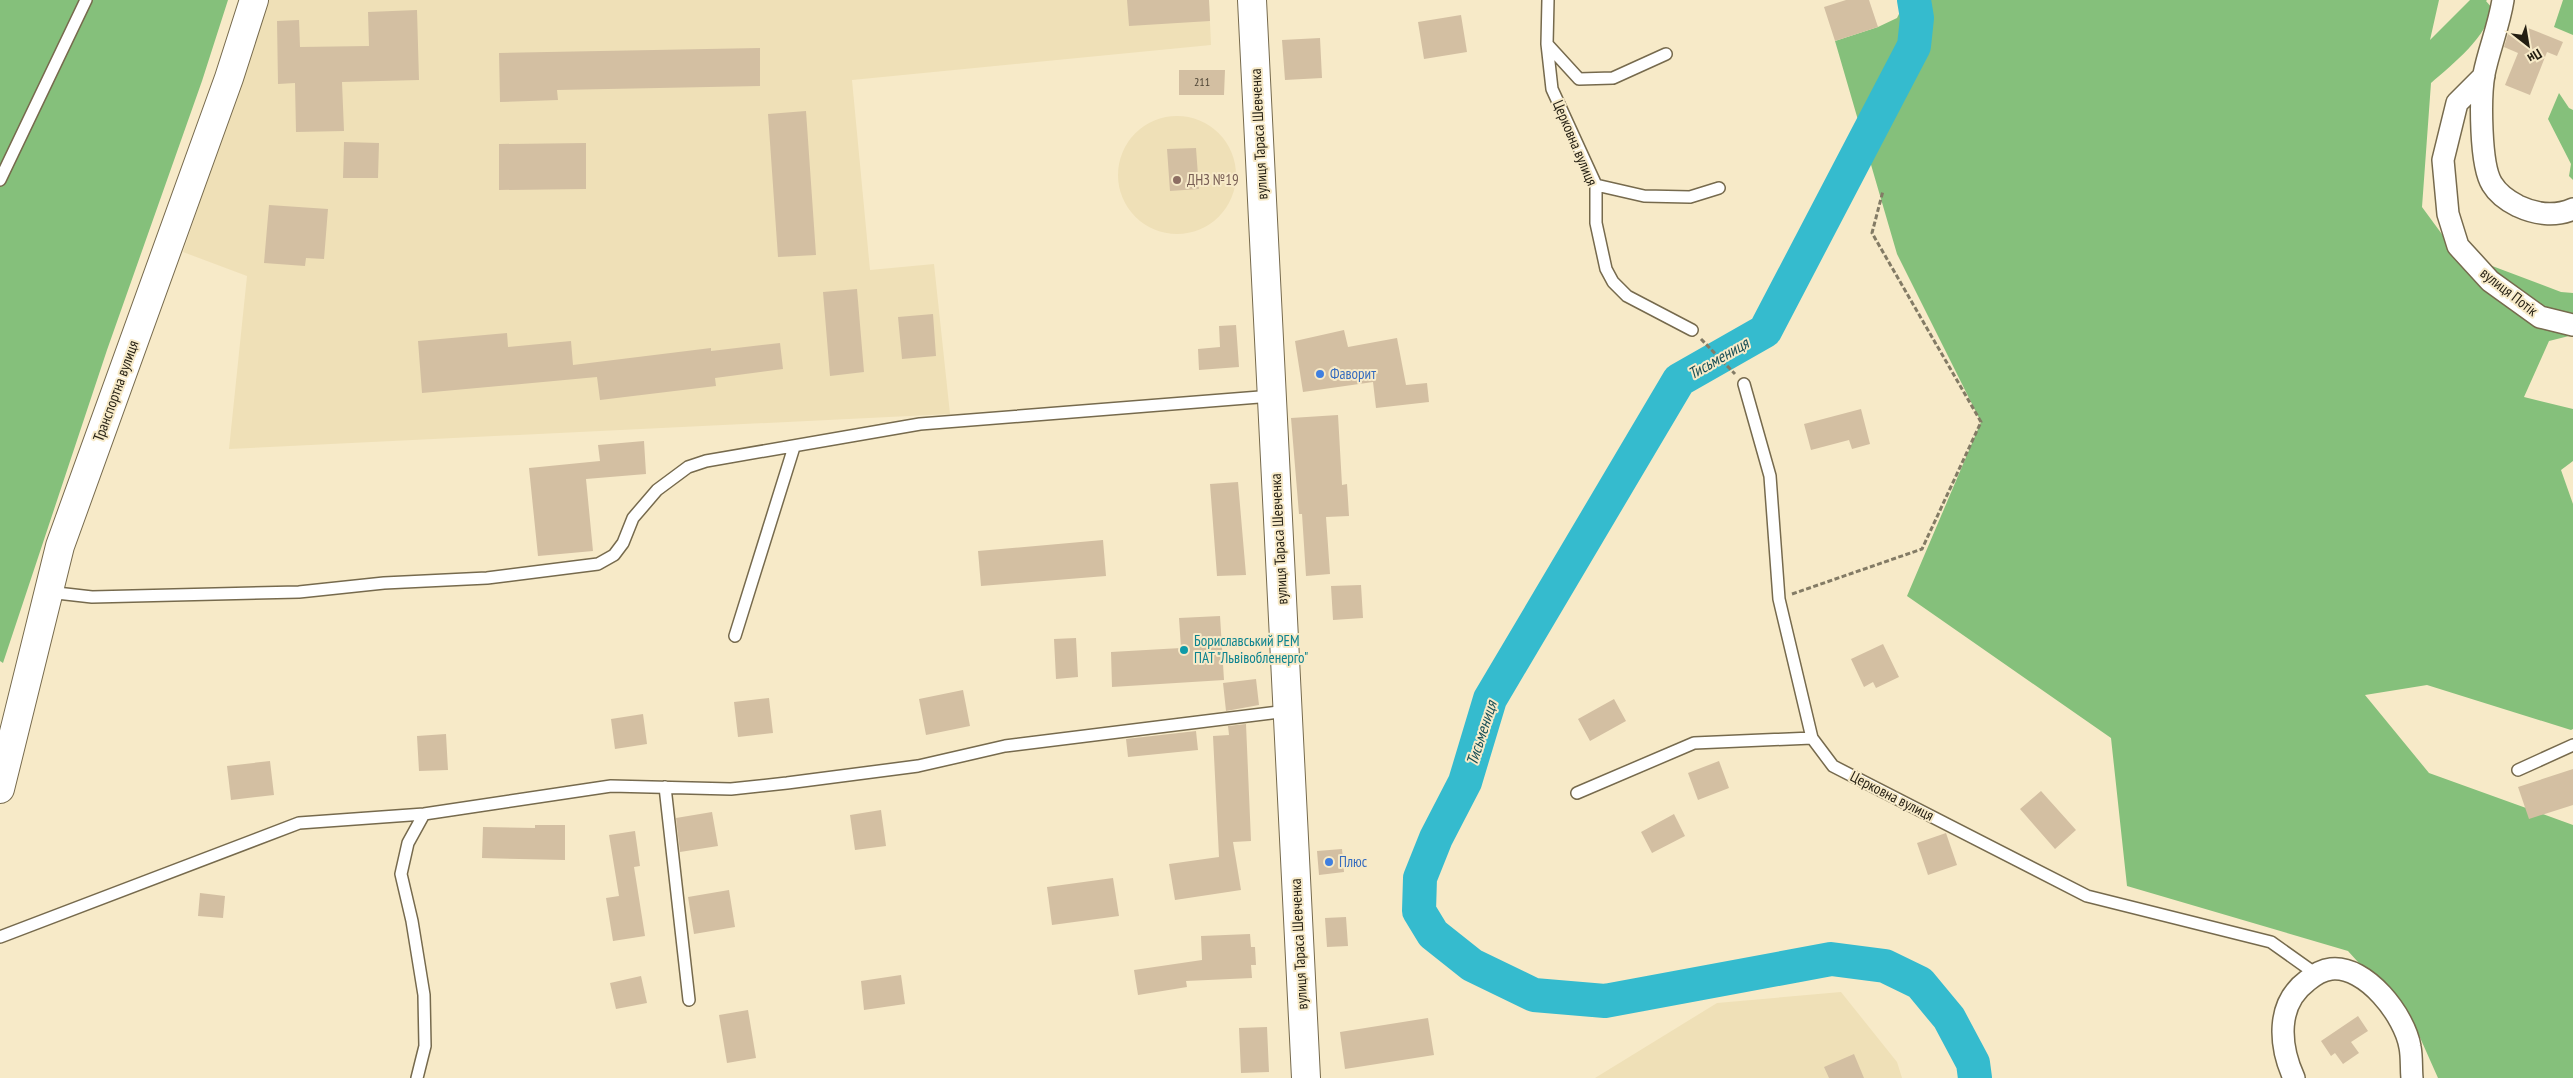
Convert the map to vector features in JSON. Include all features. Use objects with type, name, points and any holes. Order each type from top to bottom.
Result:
[{"type":"main road","name":"Транспортна вулиця","points":[[0,789],[60,546],[229,78],[254,0]]},
{"type":"main road","name":"вулиця Тараса Шевченка","points":[[1252,0],[1306,1078]]},
{"type":"street","points":[[2503,0],[2500,21],[2484,76],[2482,145],[2491,183],[2507,200],[2532,212],[2563,213],[2573,209]]},
{"type":"street","name":"вулиця Потік","points":[[2484,76],[2457,103],[2442,160],[2448,214],[2458,246],[2490,281],[2540,317],[2573,325]]},
{"type":"street","points":[[2294,1078],[2288,1064],[2282,1034],[2285,1010],[2297,988],[2316,974],[2332,968],[2351,973],[2374,985],[2400,1020],[2410,1046],[2412,1078]]},
{"type":"lane","points":[[0,180],[86,0]]},
{"type":"lane","name":"Церковна вулиця","points":[[1548,0],[1547,44],[1552,89],[1596,185],[1596,223],[1606,268],[1612,282],[1627,296],[1692,330]]},
{"type":"lane","points":[[1547,44],[1579,79],[1613,78],[1666,54]]},
{"type":"lane","points":[[1596,185],[1644,196],[1690,197],[1719,188]]},
{"type":"lane","name":"Церковна вулиця","points":[[1744,384],[1770,476],[1778,599],[1812,738],[1833,766],[2087,896],[2271,942],[2316,974]]},
{"type":"lane","points":[[48,592],[92,597],[299,592],[384,583],[487,578],[598,564],[614,555],[623,543],[633,518],[657,490],[688,468],[732,456],[794,448],[920,424],[1273,396]]},
{"type":"lane","points":[[735,636],[794,448]]},
{"type":"lane","points":[[0,937],[299,823],[424,814],[612,786],[731,789],[834,778],[918,766],[1005,746],[1287,711]]},
{"type":"lane","points":[[1577,793],[1694,743],[1812,738]]},
{"type":"lane","points":[[2518,770],[2573,745]]},
{"type":"lane","points":[[665,787],[689,1000]]},
{"type":"lane","points":[[417,1078],[425,1046],[424,994],[412,921],[401,874],[408,843],[424,814]]},
{"type":"path","points":[[1778,599],[1922,550],[1981,422],[1872,233],[1883,191]]},
{"type":"path","points":[[1692,330],[1744,384]]},
{"type":"shaded area","points":[[268,0],[1209,0],[1211,45],[852,80],[870,270],[934,264],[950,414],[229,449],[247,276],[183,252]]},
{"type":"shaded area","name":"ДНЗ №19","points":[[1177,116],[1200,120],[1219,133],[1232,152],[1236,175],[1232,198],[1219,217],[1200,230],[1177,234],[1154,230],[1135,217],[1122,198],[1118,175],[1122,152],[1135,133],[1154,120]]},
{"type":"shaded area","points":[[1841,992],[1897,1062],[1902,1078],[1595,1078],[1717,1003]]},
{"type":"green space","points":[[0,0],[228,0],[202,81],[107,350],[3,663],[0,661]]},
{"type":"green space","points":[[1906,0],[2439,0],[2430,40],[2470,0],[2487,0],[2492,8],[2484,29],[2477,39],[2431,83],[2422,207],[2455,252],[2561,292],[2573,293],[2573,335],[2549,341],[2524,397],[2573,409],[2573,461],[2561,470],[2573,504],[2573,729],[2571,730],[2427,685],[2365,695],[2429,773],[2573,825],[2573,1078],[2438,1078],[2414,1024],[2348,951],[2127,886],[2111,738],[1907,596],[1981,422],[1897,254],[1835,41],[1878,27],[1897,18]]},
{"type":"green space","points":[[2563,0],[2573,0],[2573,35],[2554,27]]},
{"type":"green space","points":[[2559,93],[2569,108],[2573,110],[2573,180],[2569,176],[2571,164],[2548,119]]},
{"type":"building","points":[[1127,0],[1209,0],[1210,21],[1129,26]]},
{"type":"building","points":[[1846,0],[1869,0],[1878,27],[1835,41],[1824,7]]},
{"type":"building","points":[[417,10],[419,80],[342,82],[344,131],[296,132],[295,83],[278,84],[277,21],[299,20],[300,47],[369,46],[368,12]]},
{"type":"building","points":[[1461,15],[1467,52],[1424,59],[1418,22]]},
{"type":"building","points":[[2528,28],[2563,42],[2557,56],[2547,52],[2530,95],[2505,85],[2518,53],[2504,47],[2508,34],[2523,40]]},
{"type":"building","points":[[1320,38],[1322,78],[1285,80],[1282,40]]},
{"type":"building","points":[[760,48],[760,86],[557,90],[558,100],[500,102],[499,53]]},
{"type":"building","points":[[1179,70],[1225,70],[1224,95],[1179,95]]},
{"type":"building","points":[[806,111],[816,255],[778,257],[768,114]]},
{"type":"building","points":[[344,142],[379,143],[378,178],[343,178]]},
{"type":"building","points":[[586,143],[586,189],[499,190],[499,144]]},
{"type":"building","points":[[1196,148],[1199,189],[1170,191],[1167,149]]},
{"type":"building","points":[[269,205],[328,209],[324,259],[306,258],[305,266],[264,263]]},
{"type":"building","points":[[857,289],[864,372],[830,376],[823,292]]},
{"type":"building","points":[[933,314],[936,356],[902,359],[898,317]]},
{"type":"building","points":[[1236,325],[1239,367],[1199,370],[1198,349],[1220,347],[1219,326]]},
{"type":"building","points":[[1344,330],[1348,347],[1397,338],[1406,385],[1427,383],[1429,402],[1376,408],[1373,382],[1303,392],[1295,341]]},
{"type":"building","points":[[507,333],[508,347],[571,341],[573,365],[711,348],[711,351],[780,343],[783,369],[715,378],[716,386],[600,400],[597,377],[422,393],[418,341]]},
{"type":"building","points":[[1861,409],[1870,444],[1852,449],[1849,440],[1811,450],[1804,424]]},
{"type":"building","points":[[1338,415],[1342,485],[1347,484],[1349,516],[1326,517],[1330,574],[1306,576],[1302,514],[1299,514],[1291,418]]},
{"type":"building","points":[[644,441],[646,474],[586,479],[593,551],[538,556],[529,468],[600,461],[598,445]]},
{"type":"building","points":[[1238,482],[1246,575],[1217,576],[1210,484]]},
{"type":"building","points":[[1103,540],[1106,576],[981,586],[978,551]]},
{"type":"building","points":[[1361,585],[1363,618],[1333,620],[1331,586]]},
{"type":"building","name":"Бориславський РЕМ ПАТ \"Львівобленерго\"","points":[[1220,616],[1224,680],[1112,687],[1111,652],[1181,648],[1179,618]]},
{"type":"building","points":[[1076,638],[1078,677],[1056,679],[1054,639]]},
{"type":"building","points":[[1883,644],[1899,677],[1876,688],[1873,682],[1864,687],[1851,659]]},
{"type":"building","points":[[1256,679],[1259,705],[1226,711],[1223,683]]},
{"type":"building","points":[[963,690],[970,726],[926,735],[919,699]]},
{"type":"building","points":[[769,698],[773,733],[738,737],[734,702]]},
{"type":"building","points":[[1614,699],[1626,721],[1590,741],[1578,719]]},
{"type":"building","points":[[643,714],[647,744],[615,749],[611,719]]},
{"type":"building","points":[[1246,724],[1251,841],[1233,842],[1241,890],[1175,900],[1169,864],[1219,857],[1213,736],[1229,735],[1228,726]]},
{"type":"building","points":[[1196,731],[1198,750],[1128,757],[1126,739]]},
{"type":"building","points":[[446,734],[448,770],[419,771],[417,736]]},
{"type":"building","points":[[270,761],[274,795],[231,800],[227,766]]},
{"type":"building","points":[[1719,761],[1729,788],[1698,800],[1688,773]]},
{"type":"building","points":[[2573,769],[2573,805],[2529,819],[2518,787]]},
{"type":"building","points":[[2041,791],[2076,830],[2055,849],[2020,809]]},
{"type":"building","points":[[881,810],[886,846],[855,850],[850,815]]},
{"type":"building","points":[[712,812],[718,846],[680,852],[676,818]]},
{"type":"building","points":[[1674,814],[1685,836],[1652,853],[1641,832]]},
{"type":"building","points":[[535,825],[565,825],[565,860],[482,858],[483,827],[535,828]]},
{"type":"building","points":[[635,831],[640,866],[634,867],[645,936],[613,941],[606,898],[619,896],[609,835]]},
{"type":"building","points":[[1946,833],[1957,865],[1928,875],[1917,843]]},
{"type":"building","points":[[1342,849],[1344,872],[1319,875],[1317,851]]},
{"type":"building","points":[[1113,878],[1119,916],[1052,925],[1047,887]]},
{"type":"building","points":[[729,890],[735,927],[694,934],[688,897]]},
{"type":"building","points":[[200,893],[225,896],[223,918],[198,916]]},
{"type":"building","points":[[1346,917],[1348,946],[1327,947],[1325,918]]},
{"type":"building","points":[[1250,934],[1251,947],[1255,947],[1256,965],[1251,965],[1252,978],[1186,981],[1187,987],[1138,995],[1134,970],[1202,960],[1201,936]]},
{"type":"building","points":[[901,975],[905,1004],[864,1010],[861,981]]},
{"type":"building","points":[[641,976],[647,1003],[616,1009],[610,983]]},
{"type":"building","points":[[748,1010],[756,1058],[727,1063],[719,1015]]},
{"type":"building","points":[[2358,1016],[2368,1031],[2351,1042],[2359,1053],[2343,1064],[2335,1053],[2331,1056],[2321,1041]]},
{"type":"building","points":[[1428,1018],[1434,1055],[1345,1069],[1340,1032]]},
{"type":"building","points":[[1267,1027],[1269,1072],[1241,1073],[1239,1028]]},
{"type":"building","points":[[1854,1054],[1864,1078],[1829,1078],[1824,1067]]},
{"type":"waterway","name":"Тисьмениця","points":[[1914,0],[1917,18],[1914,46],[1765,331],[1679,380],[1490,699],[1465,782],[1436,838],[1420,878],[1419,911],[1433,934],[1472,965],[1534,995],[1605,1001],[1831,959],[1885,966],[1920,983],[1949,1018],[1973,1063],[1975,1078]]},
{"type":"place","name":"ДНЗ №19","points":[[1177,180]]},
{"type":"place","name":"Фаворит","points":[[1320,374]]},
{"type":"place","name":"Бориславський РЕМ ПАТ \"Львівобленерго\"","points":[[1184,650]]},
{"type":"place","name":"Плюс","points":[[1329,862]]}]
